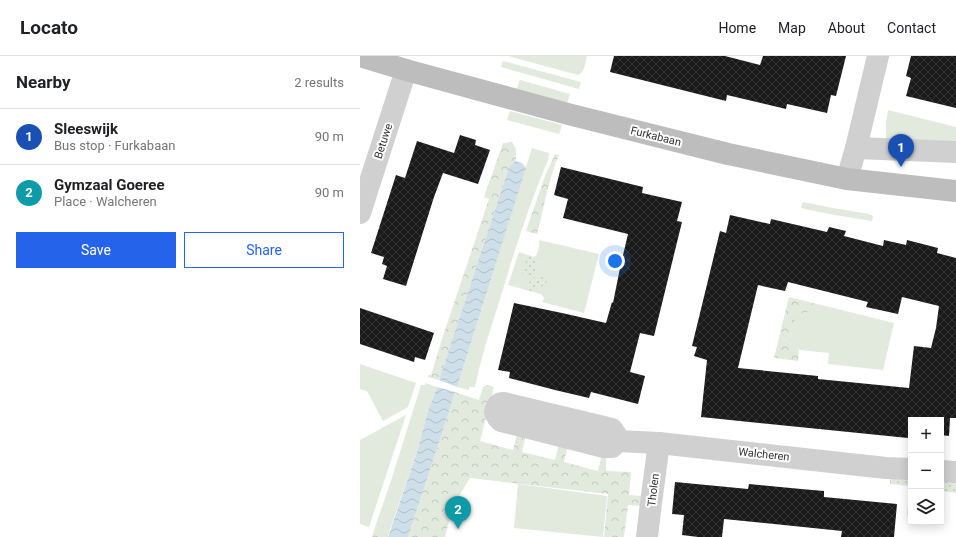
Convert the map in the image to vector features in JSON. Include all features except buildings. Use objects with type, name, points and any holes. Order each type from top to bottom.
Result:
[{"type":"street","name":"Furkabaan","points":[[360,56],[568,114],[728,154],[847,179],[956,191]]},
{"type":"street","points":[[847,179],[878,56]]},
{"type":"street","name":"Betuwe","points":[[360,213],[406,70]]},
{"type":"street","points":[[856,148],[956,152]]},
{"type":"street","name":"Walcheren","points":[[618,441],[659,443],[886,468],[908,469]]},
{"type":"street","name":"Tholen","points":[[648,537],[650,503],[659,443]]},
{"type":"street","points":[[944,471],[956,472]]},
{"type":"green space","points":[[508,56],[587,56],[583,70],[578,75]]},
{"type":"green space","points":[[503,61],[581,82],[579,89],[501,67]]},
{"type":"green space","points":[[520,80],[570,94],[567,103],[517,89]]},
{"type":"green space","points":[[888,110],[956,127],[956,148],[886,146],[886,122]]},
{"type":"green space","points":[[510,111],[562,125],[559,134],[507,120]]},
{"type":"green space","points":[[512,142],[516,149],[516,161],[509,167],[439,380],[428,377],[428,375],[431,375],[489,199],[484,197],[503,143]]},
{"type":"green space","points":[[532,148],[549,153],[548,160],[534,194],[516,246],[486,343],[475,387],[469,387],[469,390],[457,387]]},
{"type":"green space","points":[[555,154],[559,155],[549,184],[537,234],[526,231],[545,176]]},
{"type":"green space","points":[[803,202],[869,214],[873,216],[872,221],[801,208]]},
{"type":"green space","points":[[539,240],[599,254],[584,313],[542,302],[544,298],[541,294],[508,285],[519,252],[533,257],[536,256]]},
{"type":"green space","points":[[528,255],[539,259],[534,274],[538,278],[542,276],[547,283],[533,292],[530,291],[526,284],[535,279],[534,277],[522,274]]},
{"type":"green space","points":[[789,297],[813,303],[813,309],[811,312],[804,312],[800,314],[795,320],[792,340],[793,344],[799,350],[798,361],[774,358]]},
{"type":"green space","points":[[813,303],[894,323],[883,370],[828,364],[829,353],[799,350],[793,344],[792,340],[793,324],[798,315],[813,308]]},
{"type":"green space","points":[[360,364],[416,383],[408,407],[383,421],[367,391],[360,389]]},
{"type":"green space","points":[[425,383],[437,387],[427,414],[418,449],[389,532],[375,527],[421,385],[425,385]]},
{"type":"green space","points":[[487,385],[494,387],[480,441],[513,450],[517,435],[526,435],[522,452],[555,460],[559,444],[568,445],[564,462],[598,471],[602,454],[606,454],[606,471],[631,472],[629,495],[642,496],[640,506],[628,505],[624,537],[604,537],[608,494],[470,478],[453,506],[445,537],[408,537],[455,392],[479,400],[483,387]]},
{"type":"green space","points":[[406,415],[369,527],[360,524],[360,440]]},
{"type":"green space","points":[[890,477],[908,479],[908,486],[890,484]]},
{"type":"green space","points":[[944,480],[956,481],[956,493],[944,491]]},
{"type":"green space","points":[[518,484],[607,496],[603,537],[514,528]]},
{"type":"green space","points":[[375,527],[389,532],[388,537],[372,537]]},
{"type":"water","points":[[516,161],[522,163],[526,168],[457,387],[439,380],[509,167]]},
{"type":"water","points":[[437,387],[455,392],[446,421],[408,537],[388,537],[418,449],[427,414]]},
{"type":"place","name":"Sleeswijk","points":[[901,167]]},
{"type":"place","name":"Gymzaal Goeree","points":[[458,529]]}]
